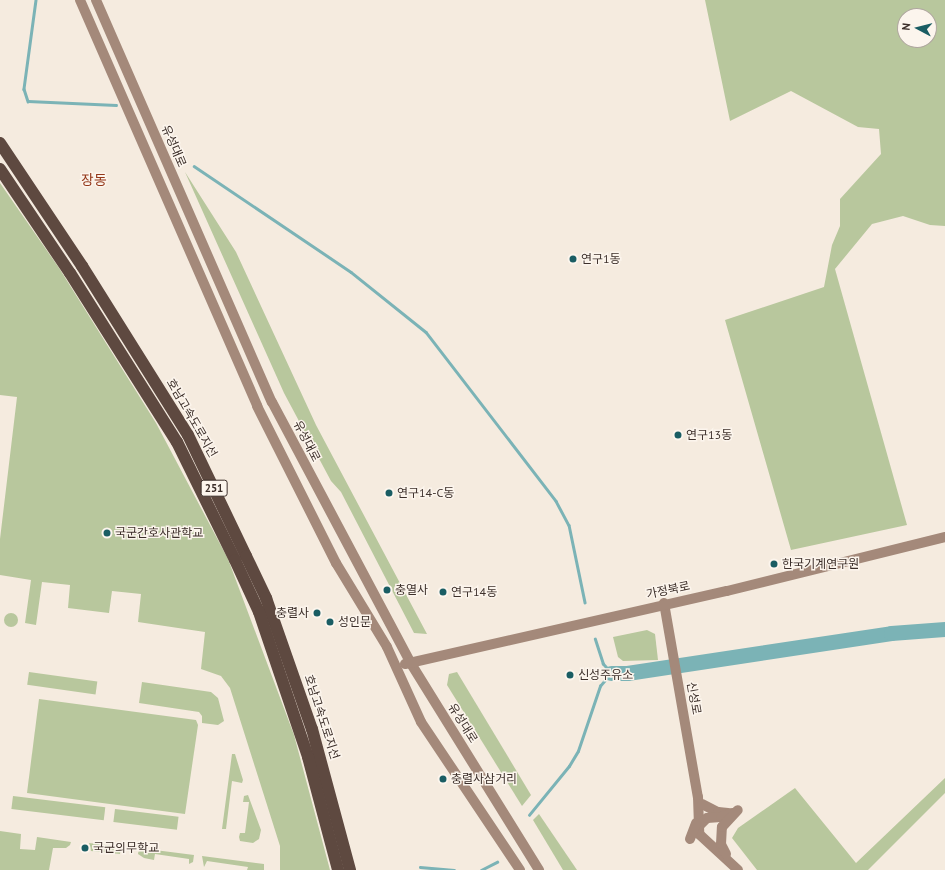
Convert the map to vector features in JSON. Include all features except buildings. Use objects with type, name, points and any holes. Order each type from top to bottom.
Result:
[{"type":"highway","name":"호남고속도로지선","points":[[0,143],[82,266],[188,435],[229,520],[266,598],[283,645],[312,729],[350,870]]},
{"type":"highway","name":"호남고속도로지선","points":[[0,169],[70,273],[177,442],[235,560],[259,612],[306,750],[338,870]]},
{"type":"main road","points":[[80,0],[257,406],[336,563],[387,647],[421,722],[520,870]]},
{"type":"main road","name":"유성대로","points":[[96,0],[272,402],[410,662],[539,870]]},
{"type":"main road","name":"가정북로","points":[[396,666],[664,603],[727,591],[945,537]]},
{"type":"main road","name":"신성로","points":[[664,603],[699,803],[699,826]]},
{"type":"main road","points":[[699,803],[718,812],[732,814]]},
{"type":"main road","points":[[699,803],[713,818],[722,831],[724,852]]},
{"type":"main road","points":[[699,803],[691,841],[724,852]]},
{"type":"main road","points":[[732,814],[703,820],[699,826],[699,834],[724,852],[738,870]]},
{"type":"main road","points":[[708,841],[715,841],[732,814]]},
{"type":"main road","points":[[724,852],[725,836],[732,814]]},
{"type":"green space","points":[[705,0],[945,0],[945,226],[930,225],[903,216],[872,224],[835,269],[907,525],[791,550],[725,320],[824,287],[832,245],[840,226],[840,199],[881,154],[879,129],[858,127],[791,91],[730,121]]},
{"type":"green space","points":[[185,172],[236,252],[316,425],[427,634],[414,633],[341,492],[331,481],[284,393]]},
{"type":"green space","points":[[0,183],[59,268],[156,423],[228,559],[294,735],[330,870],[280,870],[280,846],[230,688],[221,676],[201,669],[205,632],[138,622],[141,594],[112,591],[109,613],[68,608],[70,585],[42,582],[36,625],[25,623],[31,580],[0,575],[0,539],[17,397],[0,395]]},
{"type":"green space","points":[[8,613],[14,613],[18,617],[18,623],[14,627],[8,627],[4,623],[4,617]]},
{"type":"green space","points":[[647,630],[655,634],[658,660],[623,661],[618,657],[613,637]]},
{"type":"green space","points":[[29,672],[97,682],[96,694],[27,685]]},
{"type":"green space","points":[[457,672],[531,795],[522,806],[447,685],[449,674]]},
{"type":"green space","points":[[142,682],[211,692],[218,698],[224,721],[218,725],[202,723],[202,716],[199,712],[139,703]]},
{"type":"green space","points":[[39,699],[196,720],[198,725],[185,814],[27,793]]},
{"type":"green space","points":[[232,754],[235,754],[243,780],[242,783],[232,781],[226,829],[222,829]]},
{"type":"green space","points":[[945,778],[945,793],[868,870],[757,870],[732,838],[738,828],[795,788],[856,863]]},
{"type":"green space","points":[[248,795],[261,830],[259,839],[253,843],[240,841],[239,837],[240,833],[245,833],[249,802],[243,802],[244,796]]},
{"type":"green space","points":[[13,796],[105,807],[104,820],[11,809]]},
{"type":"green space","points":[[115,809],[179,817],[177,830],[113,822]]},
{"type":"green space","points":[[539,814],[577,870],[563,870],[533,820]]},
{"type":"green space","points":[[0,831],[21,834],[20,849],[35,850],[37,837],[71,842],[66,848],[53,848],[49,870],[0,870]]},
{"type":"green space","points":[[89,843],[121,847],[120,854],[91,851]]},
{"type":"green space","points":[[139,848],[194,855],[193,862],[189,864],[189,859],[155,854],[154,860],[144,858],[138,854]]},
{"type":"green space","points":[[202,856],[264,864],[264,870],[247,870],[248,867],[207,861],[204,867]]},
{"type":"waterway","points":[[36,0],[24,89],[28,101],[116,105]]},
{"type":"waterway","points":[[194,166],[351,272],[426,332],[556,501],[569,525],[585,602]]},
{"type":"waterway","points":[[611,673],[627,673],[891,633],[945,629]]},
{"type":"waterway","points":[[529,815],[569,766],[578,751],[600,686],[611,673],[603,664],[595,639]]},
{"type":"waterway","points":[[481,870],[497,862]]},
{"type":"waterway","points":[[420,867],[454,870]]},
{"type":"place","name":"연구1동","points":[[573,259]]},
{"type":"place","name":"연구13동","points":[[678,435]]},
{"type":"place","name":"연구14-C동","points":[[389,493]]},
{"type":"place","name":"국군간호사관학교","points":[[107,533]]},
{"type":"place","name":"한국기계연구원","points":[[774,564]]},
{"type":"place","name":"충열사","points":[[387,590]]},
{"type":"place","name":"연구14동","points":[[443,592]]},
{"type":"place","name":"충렬사","points":[[317,613]]},
{"type":"place","name":"성인문","points":[[330,622]]},
{"type":"place","name":"신성주유소","points":[[570,675]]},
{"type":"place","name":"충렬사삼거리","points":[[443,779]]},
{"type":"place","name":"국군의무학교","points":[[85,848]]},
{"type":"district","name":"장동","points":[[94,180]]}]
